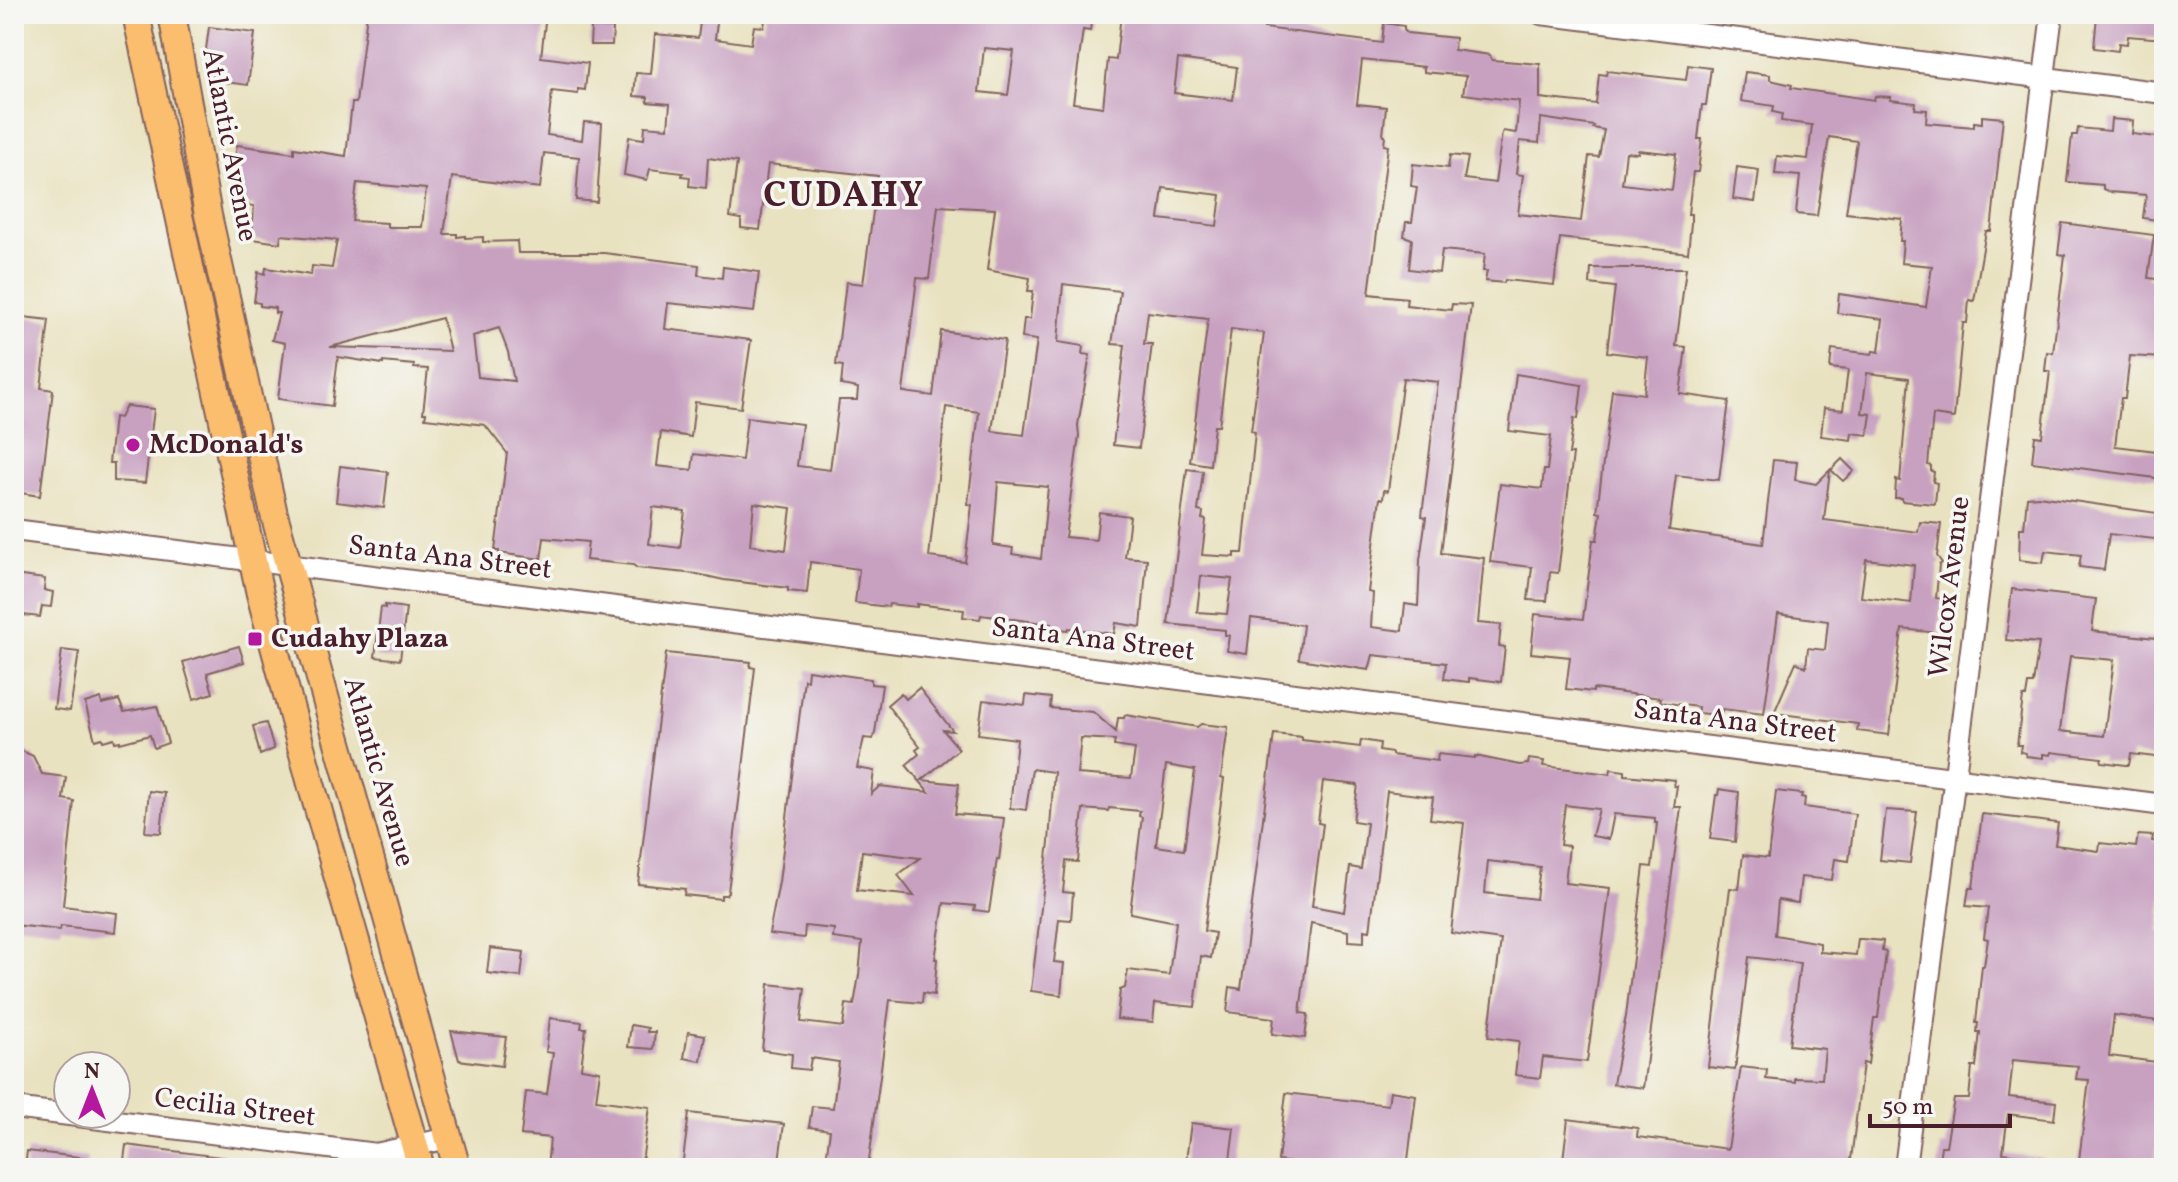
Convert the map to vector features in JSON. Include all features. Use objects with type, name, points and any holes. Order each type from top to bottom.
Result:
[{"type":"main road","points":[[136,14],[253,561],[311,784],[418,1157]]},
{"type":"main road","name":"Atlantic Avenue","points":[[172,14],[208,215],[260,456],[457,1168]]},
{"type":"street","points":[[1541,14],[2164,93]]},
{"type":"street","name":"Wilcox Avenue","points":[[1905,1168],[2052,14]]},
{"type":"street","name":"Santa Ana Street","points":[[14,530],[2164,805]]},
{"type":"street","name":"Cecilia Street","points":[[14,1108],[418,1157],[448,1138]]},
{"type":"building","points":[[367,14],[546,14],[541,57],[588,63],[585,90],[578,89],[578,94],[552,91],[547,135],[582,140],[584,122],[602,123],[597,202],[576,200],[579,157],[544,153],[540,188],[452,177],[444,234],[483,237],[483,242],[517,241],[518,253],[604,253],[699,265],[698,275],[722,278],[723,267],[759,272],[754,312],[668,303],[665,329],[751,340],[741,408],[695,402],[691,437],[661,432],[657,466],[692,470],[694,454],[742,460],[747,417],[802,424],[797,466],[830,470],[839,400],[857,400],[858,388],[841,385],[843,366],[836,365],[846,282],[863,284],[878,176],[768,164],[760,230],[741,228],[741,219],[730,217],[737,162],[708,158],[706,188],[689,186],[690,177],[682,176],[683,173],[650,169],[647,180],[624,175],[629,137],[644,139],[645,126],[668,128],[670,104],[647,102],[648,97],[634,96],[636,73],[651,74],[655,34],[698,38],[701,14],[718,14],[715,39],[751,44],[754,26],[764,27],[766,14],[1092,14],[1090,31],[1083,30],[1073,103],[1103,107],[1108,59],[1116,60],[1121,14],[1237,14],[1265,21],[1264,28],[1382,43],[1384,23],[1404,26],[1407,33],[1455,38],[1454,50],[1490,55],[1492,60],[1540,64],[1540,98],[1596,104],[1599,74],[1606,75],[1607,71],[1686,80],[1688,65],[1711,68],[1706,105],[1702,105],[1698,172],[1693,172],[1688,214],[1691,214],[1691,223],[1688,253],[1560,238],[1554,285],[1485,281],[1485,254],[1442,250],[1439,273],[1409,269],[1412,239],[1404,236],[1406,222],[1412,222],[1417,187],[1411,186],[1413,164],[1448,168],[1450,155],[1468,157],[1464,179],[1495,183],[1502,133],[1516,133],[1519,101],[1463,94],[1466,76],[1424,72],[1424,67],[1362,60],[1357,104],[1386,107],[1383,135],[1384,145],[1388,146],[1369,294],[1407,298],[1406,305],[1451,310],[1452,304],[1471,305],[1441,553],[1484,558],[1478,623],[1501,625],[1499,646],[1505,647],[1501,682],[1444,679],[1446,663],[1373,655],[1369,670],[1299,659],[1303,625],[1251,618],[1247,654],[1227,651],[1229,635],[1225,635],[1225,630],[1168,624],[1187,469],[1203,471],[1198,511],[1203,512],[1202,519],[1206,520],[1202,555],[1235,557],[1235,553],[1243,553],[1255,432],[1251,431],[1264,333],[1231,329],[1219,426],[1214,426],[1210,465],[1190,462],[1208,319],[1148,312],[1144,344],[1152,344],[1139,448],[1113,445],[1125,345],[1112,344],[1120,291],[1063,284],[1058,342],[1083,346],[1082,354],[1090,355],[1065,537],[1096,540],[1099,512],[1130,516],[1125,557],[1147,559],[1141,627],[1116,623],[1114,634],[1051,628],[1052,624],[981,615],[980,619],[963,617],[964,610],[917,604],[917,607],[889,604],[888,607],[855,603],[859,569],[810,562],[807,593],[697,574],[586,560],[588,542],[544,538],[541,559],[495,551],[507,453],[485,425],[425,418],[428,369],[338,357],[332,406],[278,399],[285,343],[272,340],[279,313],[275,313],[275,308],[254,302],[258,272],[265,274],[266,268],[311,275],[312,266],[332,268],[337,240],[281,235],[280,243],[252,239],[254,206],[241,204],[237,184],[231,183],[237,145],[294,153],[294,148],[346,156],[352,103],[356,103]],"holes":[[[984,48],[1014,51],[1008,95],[979,92]],[[1178,59],[1237,67],[1233,100],[1174,93]],[[1541,118],[1604,130],[1599,157],[1589,156],[1581,221],[1518,214],[1523,175],[1516,174],[1520,141],[1539,143]],[[1638,150],[1676,154],[1672,190],[1622,184],[1626,152],[1638,153]],[[357,183],[426,189],[422,227],[387,227],[387,223],[352,221]],[[1163,188],[1221,195],[1217,226],[1159,219]],[[938,206],[995,209],[987,270],[1030,278],[1028,291],[1033,291],[1030,319],[1024,319],[1022,338],[1037,340],[1024,435],[992,431],[1005,340],[941,331],[933,396],[903,392],[917,278],[929,279]],[[442,318],[450,351],[330,347]],[[499,328],[514,381],[478,377],[473,336]],[[1403,378],[1438,382],[1422,516],[1426,517],[1418,606],[1405,604],[1402,631],[1371,627],[1373,593],[1368,592],[1380,498],[1383,499],[1384,490],[1388,491]],[[946,407],[979,412],[968,504],[972,505],[965,562],[929,557]],[[998,482],[1048,487],[1041,559],[1012,554],[1013,548],[993,545]],[[754,503],[791,508],[786,550],[750,545]],[[653,507],[685,511],[680,548],[649,544]],[[1201,576],[1232,579],[1227,614],[1197,612]]]},
{"type":"building","points":[[2129,14],[2164,14],[2164,39],[2128,36],[2127,44],[2119,43],[2118,51],[2094,48],[2097,15],[2128,18]]},
{"type":"building","points":[[209,27],[255,33],[248,85],[210,80],[213,58],[205,57]]},
{"type":"building","points":[[591,27],[613,28],[612,45],[590,45]]},
{"type":"building","points":[[1745,72],[1770,75],[1770,80],[1792,85],[1791,88],[1874,100],[1875,96],[1891,97],[1890,100],[1916,103],[1915,109],[1927,110],[1926,123],[1974,127],[1974,122],[1982,123],[1982,116],[2003,118],[1991,231],[1986,231],[1974,301],[1969,300],[1967,323],[1963,323],[1954,418],[1933,415],[1928,465],[1934,472],[1933,482],[1937,483],[1935,504],[1895,498],[1896,480],[1900,481],[1909,378],[1867,373],[1862,413],[1871,414],[1868,435],[1852,433],[1851,440],[1821,436],[1824,408],[1843,410],[1848,370],[1830,368],[1832,349],[1872,354],[1873,351],[1879,352],[1883,319],[1837,313],[1839,294],[1926,307],[1932,266],[1901,263],[1902,219],[1846,213],[1857,141],[1829,137],[1817,216],[1796,214],[1800,176],[1775,174],[1777,156],[1808,159],[1812,125],[1781,121],[1782,114],[1773,112],[1774,106],[1741,101]]},
{"type":"building","points":[[2111,119],[2133,121],[2132,134],[2164,138],[2164,221],[2143,218],[2146,195],[2110,192],[2103,189],[2103,185],[2067,182],[2072,135],[2077,135],[2078,128],[2110,131]]},
{"type":"building","points":[[1737,167],[1759,170],[1755,202],[1733,199]]},
{"type":"building","points":[[2062,223],[2154,235],[2148,278],[2164,280],[2164,358],[2130,356],[2115,446],[2164,452],[2164,479],[2032,462],[2035,436],[2042,437],[2050,371],[2045,371],[2047,352],[2053,353],[2065,255],[2058,254]]},
{"type":"building","points":[[1591,268],[1686,268],[1676,346],[1686,347],[1680,394],[1729,401],[1719,480],[1676,475],[1669,530],[1763,544],[1773,460],[1797,462],[1795,480],[1816,484],[1830,470],[1824,520],[1918,532],[1920,522],[1941,524],[1937,556],[1942,563],[1939,565],[1936,598],[1942,599],[1938,633],[1902,629],[1889,735],[1857,731],[1858,724],[1774,713],[1796,662],[1806,667],[1808,648],[1825,650],[1828,621],[1778,614],[1764,714],[1722,709],[1721,715],[1697,713],[1698,707],[1660,702],[1661,698],[1593,689],[1593,692],[1566,689],[1570,657],[1531,653],[1535,614],[1583,619],[1593,540],[1597,540],[1601,513],[1597,512],[1612,390],[1644,394],[1648,357],[1607,352],[1615,287],[1590,284]],"holes":[[[1866,559],[1914,565],[1911,603],[1861,597]]]},
{"type":"building","points":[[14,316],[49,320],[41,388],[53,390],[40,496],[14,492]]},
{"type":"building","points":[[1516,374],[1582,385],[1569,454],[1573,454],[1558,573],[1550,572],[1547,601],[1528,600],[1532,567],[1490,562],[1500,484],[1542,489],[1544,470],[1547,470],[1551,436],[1509,431]]},
{"type":"building","name":"McDonald's","points":[[126,406],[154,409],[145,483],[114,481],[114,463],[109,463],[114,417],[120,418]]},
{"type":"building","points":[[1842,459],[1854,471],[1843,481],[1831,470]]},
{"type":"building","points":[[340,466],[388,472],[384,508],[336,502]]},
{"type":"building","points":[[2027,497],[2157,513],[2156,521],[2164,521],[2164,540],[2109,534],[2104,570],[2079,567],[2081,555],[2045,551],[2043,563],[2019,560],[2020,528],[2024,528]]},
{"type":"building","points":[[14,575],[45,579],[44,590],[53,592],[51,607],[42,606],[40,617],[14,614]]},
{"type":"building","points":[[2012,589],[2096,599],[2092,631],[2164,639],[2164,758],[2131,754],[2129,765],[2126,765],[2101,762],[2102,758],[2051,752],[2050,755],[2043,754],[2043,758],[2020,752],[2021,745],[2017,745],[2023,697],[2026,697],[2028,684],[2033,684],[2039,643],[2006,640]],"holes":[[[2070,656],[2114,660],[2104,736],[2060,731]]]},
{"type":"building","points":[[385,605],[406,608],[400,660],[375,657],[381,607],[385,608]]},
{"type":"building","points":[[239,646],[244,662],[207,673],[213,693],[194,699],[183,662]]},
{"type":"building","points":[[62,650],[79,652],[70,711],[54,709]]},
{"type":"building","points":[[666,653],[751,662],[750,667],[755,668],[728,892],[721,895],[721,899],[684,895],[685,889],[638,884]]},
{"type":"building","points":[[808,670],[871,679],[871,684],[882,685],[875,733],[873,739],[864,738],[857,768],[874,771],[871,794],[880,786],[929,792],[906,765],[919,754],[916,750],[920,747],[887,705],[901,693],[906,699],[919,688],[953,731],[943,730],[959,749],[922,780],[959,784],[955,814],[1004,818],[989,912],[974,910],[975,906],[944,903],[935,959],[934,995],[923,993],[922,1003],[890,1000],[868,1168],[825,1168],[830,1130],[809,1127],[812,1106],[833,1108],[839,1062],[811,1058],[809,1070],[791,1068],[792,1054],[762,1050],[769,984],[805,988],[801,1022],[843,1027],[846,1004],[854,1005],[859,975],[862,942],[833,938],[834,929],[805,926],[804,938],[769,934],[779,882],[804,679],[807,680]],"holes":[[[862,851],[920,858],[898,875],[914,896],[857,890]]]},
{"type":"building","points":[[1026,695],[1051,698],[1050,708],[1093,712],[1116,732],[1118,718],[1125,715],[1197,727],[1201,724],[1228,727],[1204,931],[1215,933],[1211,958],[1201,956],[1195,1007],[1155,1003],[1153,1022],[1117,1019],[1120,990],[1125,988],[1128,970],[1169,975],[1176,922],[1130,913],[1142,817],[1139,816],[1140,811],[1083,809],[1078,862],[1066,861],[1063,892],[1073,893],[1071,920],[1059,919],[1054,962],[1064,963],[1061,995],[1031,991],[1054,772],[1032,769],[1026,810],[1010,808],[1017,739],[978,734],[983,700],[1025,705]],"holes":[[[1081,738],[1115,740],[1114,746],[1135,749],[1131,778],[1077,774]],[[1166,765],[1195,770],[1184,850],[1156,846]]]},
{"type":"building","points":[[101,698],[102,704],[119,700],[124,712],[157,706],[168,743],[154,748],[150,735],[120,743],[115,742],[114,738],[95,740],[85,703]]},
{"type":"building","points":[[266,723],[274,749],[260,755],[253,726]]},
{"type":"building","points":[[1274,734],[1360,747],[1361,740],[1380,743],[1379,751],[1437,761],[1438,754],[1475,756],[1520,765],[1528,764],[1529,759],[1544,761],[1543,766],[1610,774],[1611,769],[1625,771],[1625,775],[1675,780],[1674,807],[1681,807],[1643,1088],[1613,1084],[1626,1016],[1644,866],[1652,867],[1655,818],[1614,814],[1609,839],[1592,836],[1599,809],[1565,805],[1560,845],[1569,846],[1565,883],[1610,888],[1587,1062],[1543,1057],[1540,1078],[1515,1075],[1519,1041],[1488,1037],[1501,940],[1451,933],[1464,823],[1430,819],[1433,797],[1387,791],[1370,931],[1364,930],[1364,942],[1348,941],[1348,931],[1311,923],[1300,1013],[1308,1014],[1305,1038],[1272,1034],[1274,1018],[1227,1012],[1230,987],[1241,989]],"holes":[[[1323,781],[1358,785],[1353,821],[1367,823],[1361,869],[1350,867],[1344,912],[1312,906],[1323,824],[1318,823]],[[1488,861],[1540,867],[1536,899],[1485,893]]]},
{"type":"building","points":[[14,747],[33,756],[42,774],[66,777],[63,799],[74,801],[63,906],[117,913],[115,932],[14,925]]},
{"type":"building","points":[[1719,789],[1739,792],[1735,842],[1710,839]]},
{"type":"building","points":[[149,791],[165,793],[161,833],[145,832]]},
{"type":"building","points":[[1776,791],[1802,794],[1804,807],[1855,814],[1849,861],[1835,859],[1832,880],[1801,877],[1798,903],[1778,900],[1775,935],[1820,943],[1820,952],[1856,955],[1858,939],[1883,941],[1882,951],[1886,952],[1878,1018],[1874,1018],[1868,1064],[1863,1063],[1850,1168],[1562,1168],[1568,1119],[1638,1128],[1637,1137],[1728,1149],[1741,1067],[1767,1070],[1766,1079],[1795,1082],[1795,1078],[1822,1079],[1825,1049],[1789,1045],[1800,963],[1749,957],[1735,1070],[1708,1067],[1730,888],[1739,889],[1743,855],[1768,858]]},
{"type":"building","points":[[1886,810],[1917,812],[1910,863],[1880,860]]},
{"type":"building","points":[[1982,814],[2058,823],[2055,845],[2099,851],[2100,843],[2136,847],[2138,835],[2153,836],[2152,841],[2164,842],[2164,888],[2159,932],[2164,933],[2164,1016],[2159,1015],[2158,1021],[2114,1015],[2109,1056],[2164,1063],[2164,1092],[2154,1168],[2078,1168],[2089,1080],[2076,1079],[2078,1066],[2013,1060],[2009,1097],[2056,1102],[2054,1120],[2008,1114],[2003,1153],[2043,1158],[2043,1168],[1938,1168],[1941,1146],[1946,1146],[1954,1099],[1969,1099],[1972,1067],[1976,1067],[1980,1032],[1977,1032],[1976,1023],[1988,939],[1984,938],[1988,908],[1966,906],[1969,888],[1973,888]]},
{"type":"building","points":[[490,948],[524,952],[521,977],[487,973]]},
{"type":"building","points":[[550,1018],[582,1022],[581,1028],[586,1028],[581,1068],[600,1071],[596,1100],[650,1107],[641,1168],[547,1168],[550,1138],[521,1135],[526,1092],[547,1094],[553,1053],[546,1052]]},
{"type":"building","points":[[631,1025],[655,1032],[653,1049],[628,1047]]},
{"type":"building","points":[[451,1031],[506,1037],[502,1066],[459,1060]]},
{"type":"building","points":[[688,1032],[705,1035],[701,1061],[684,1058]]},
{"type":"building","points":[[1390,1091],[1416,1095],[1407,1168],[1335,1168],[1278,1161],[1286,1093],[1388,1105]]},
{"type":"building","points":[[689,1113],[784,1124],[778,1168],[682,1168]]},
{"type":"building","points":[[1191,1123],[1234,1128],[1229,1168],[1185,1168]]},
{"type":"building","points":[[126,1145],[237,1159],[236,1168],[123,1168]]},
{"type":"building","points":[[27,1151],[87,1158],[86,1168],[25,1168]]},
{"type":"place","name":"McDonald's","points":[[133,445]]},
{"type":"place","name":"Cudahy Plaza","points":[[255,639]]},
{"type":"district","name":"CUDAHY","points":[[844,197]]}]
